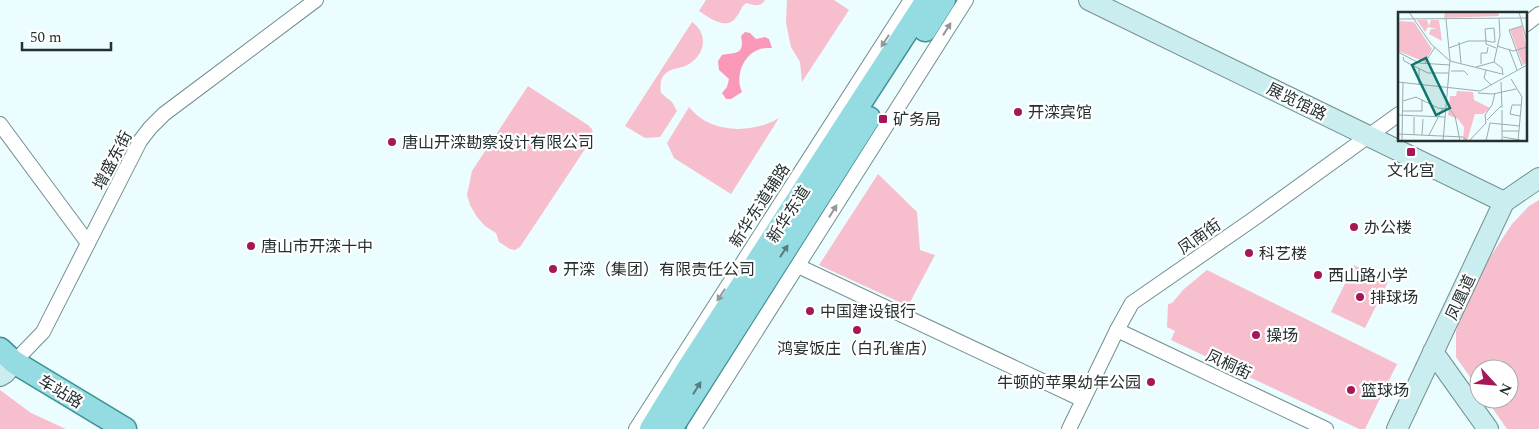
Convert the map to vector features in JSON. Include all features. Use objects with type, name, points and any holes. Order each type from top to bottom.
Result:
[{"type":"main road","name":"新华东道","points":[[651,429],[705,342],[927,0]]},
{"type":"main road","name":"新华东道","points":[[671,429],[944,0]]},
{"type":"main road","name":"车站路","points":[[4,366],[95,429]]},
{"type":"main road","name":"车站路","points":[[4,366],[125,429]]},
{"type":"street","name":"增盛东街","points":[[4,366],[43,332],[140,141],[150,128],[164,114],[316,0]]},
{"type":"street","name":"新华东道辅路","points":[[636,429],[912,0]]},
{"type":"street","points":[[694,429],[966,0]]},
{"type":"street","name":"展览馆路","points":[[1089,0],[1504,202]]},
{"type":"street","points":[[1526,24],[1539,14]]},
{"type":"street","name":"凤南街","points":[[1069,429],[1117,330],[1132,304],[1398,115]]},
{"type":"street","points":[[0,124],[88,243]]},
{"type":"street","points":[[1504,202],[1539,178]]},
{"type":"street","name":"凤凰道","points":[[1397,429],[1504,202]]},
{"type":"street","points":[[798,266],[1083,400]]},
{"type":"street","name":"凤桐街","points":[[1117,330],[1326,429]]},
{"type":"street","points":[[1434,352],[1488,429]]},
{"type":"shaded area","points":[[706,0],[765,0],[759,5],[746,3],[733,21],[723,23],[713,20],[699,11]]},
{"type":"shaded area","points":[[787,0],[834,0],[849,10],[802,82],[800,62],[791,47],[786,23]]},
{"type":"shaded area","points":[[692,22],[703,37],[702,49],[699,55],[686,66],[667,72],[661,84],[661,93],[672,102],[677,111],[660,137],[645,138],[625,126]]},
{"type":"shaded area","points":[[745,32],[750,33],[756,39],[765,37],[769,39],[772,48],[760,49],[749,56],[740,73],[739,80],[742,92],[731,99],[726,99],[722,93],[727,87],[729,79],[719,70],[718,61],[722,55],[735,53],[740,50],[742,47],[741,36]]},
{"type":"shaded area","points":[[528,86],[588,125],[592,129],[593,137],[520,247],[515,250],[499,242],[496,233],[485,226],[477,217],[467,195],[472,171]]},
{"type":"shaded area","points":[[689,107],[708,122],[732,129],[756,127],[779,118],[731,194],[674,158],[667,143]]},
{"type":"shaded area","points":[[878,174],[917,212],[920,250],[935,255],[908,306],[819,265]]},
{"type":"shaded area","points":[[1539,200],[1539,429],[1507,429],[1493,409],[1519,409],[1519,359],[1469,359],[1469,376],[1456,357],[1456,331],[1464,307],[1490,257],[1512,224],[1529,206]]},
{"type":"shaded area","name":"排球场","points":[[1354,265],[1388,282],[1365,328],[1331,312]]},
{"type":"shaded area","name":"操场","points":[[1207,270],[1397,364],[1365,429],[1359,429],[1171,340],[1175,331],[1167,327],[1168,304],[1172,303],[1184,289]]},
{"type":"shaded area","points":[[0,390],[31,413],[66,429],[0,429]]},
{"type":"place","name":"开滦宾馆","points":[[1018,112]]},
{"type":"place","name":"矿务局","points":[[883,119]]},
{"type":"place","name":"唐山开滦勘察设计有限公司","points":[[392,142]]},
{"type":"place","name":"文化宫","points":[[1411,152]]},
{"type":"place","name":"办公楼","points":[[1354,227]]},
{"type":"place","name":"唐山市开滦十中","points":[[251,246]]},
{"type":"place","name":"科艺楼","points":[[1249,253]]},
{"type":"place","name":"开滦（集团）有限责任公司","points":[[553,269]]},
{"type":"place","name":"西山路小学","points":[[1318,275]]},
{"type":"place","name":"排球场","points":[[1360,297]]},
{"type":"place","name":"中国建设银行","points":[[810,311]]},
{"type":"place","name":"鸿宴饭庄（白孔雀店）","points":[[857,330]]},
{"type":"place","name":"操场","points":[[1256,335]]},
{"type":"place","name":"牛顿的苹果幼年公园","points":[[1151,382]]},
{"type":"place","name":"篮球场","points":[[1351,390]]}]
